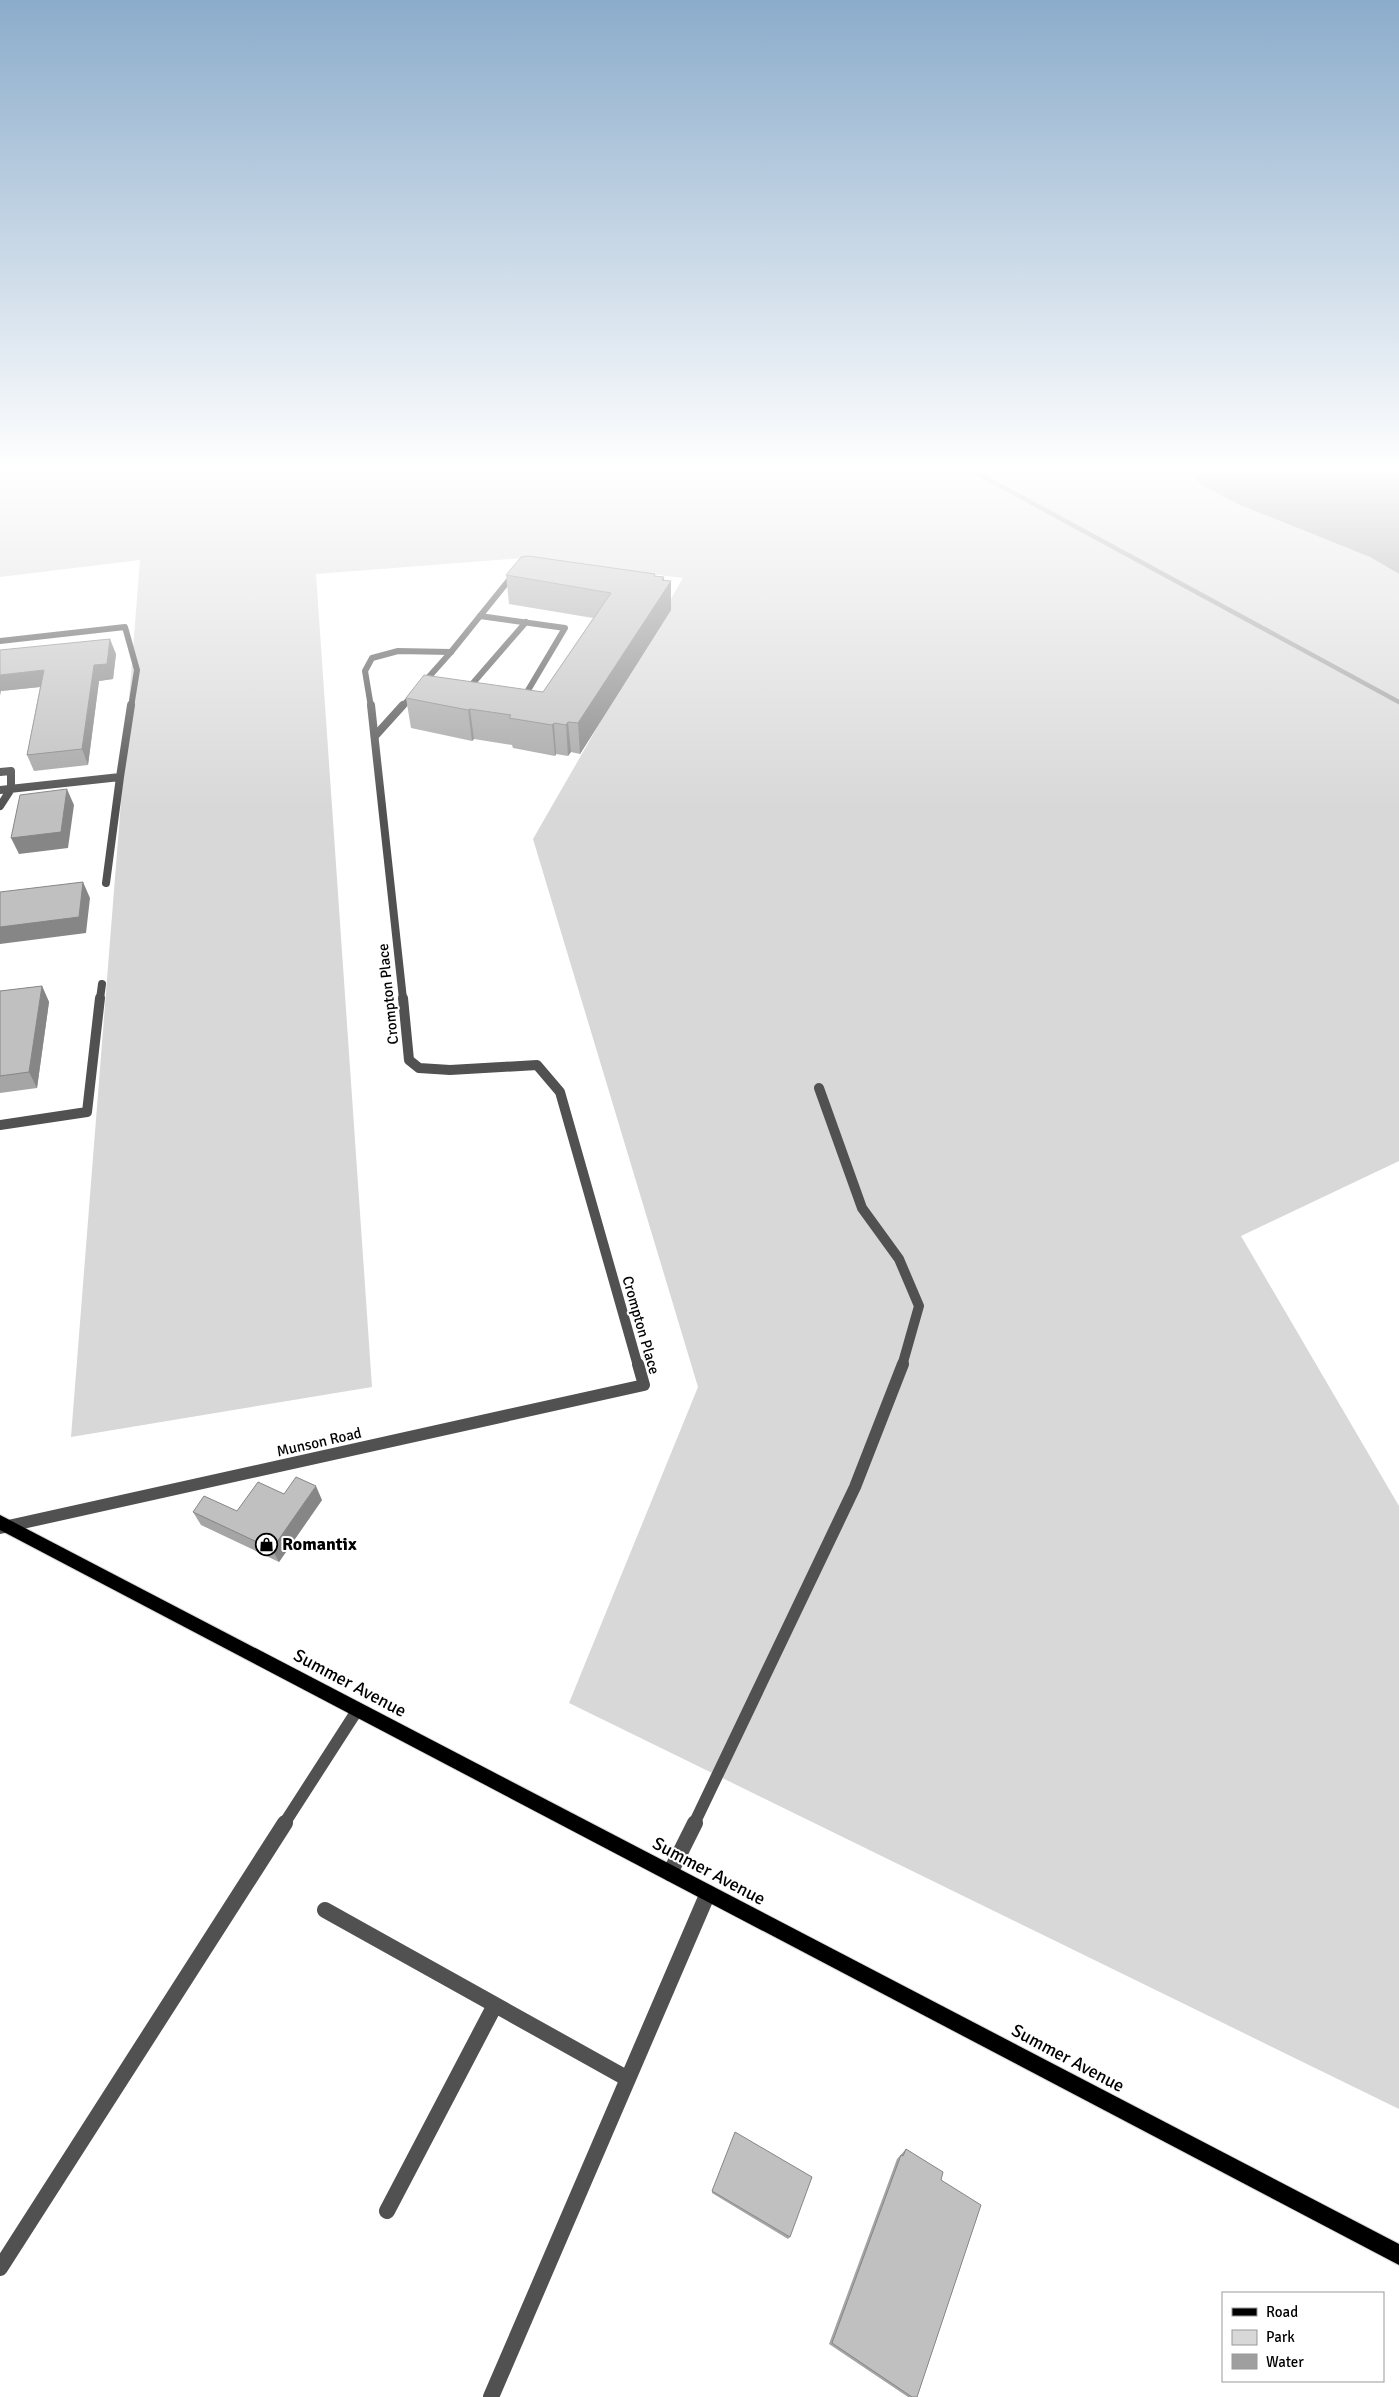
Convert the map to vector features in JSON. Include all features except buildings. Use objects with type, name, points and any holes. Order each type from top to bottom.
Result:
[{"type":"main road","name":"Summer Avenue","points":[[3,1525],[1399,2255]]},
{"type":"street","points":[[375,736],[451,652],[506,584]]},
{"type":"street","points":[[480,616],[565,628],[527,692],[514,698],[505,696]]},
{"type":"street","points":[[466,690],[526,622]]},
{"type":"street","points":[[0,641],[126,628],[137,670],[106,884]]},
{"type":"street","name":"Crompton Place","points":[[451,652],[398,651],[372,658],[365,670],[375,736],[409,1060],[419,1068],[450,1070],[537,1065],[560,1092],[644,1385]]},
{"type":"street","points":[[423,683],[431,685]]},
{"type":"street","points":[[458,689],[476,692]]},
{"type":"street","points":[[0,772],[11,771],[11,789],[0,806]]},
{"type":"street","points":[[0,790],[120,777]]},
{"type":"street","points":[[0,1125],[87,1112],[102,984]]},
{"type":"street","points":[[670,1873],[733,1746],[855,1487],[903,1364],[919,1306],[899,1259],[862,1208],[818,1088]]},
{"type":"street","name":"Munson Road","points":[[3,1525],[644,1385]]},
{"type":"street","points":[[0,2268],[358,1710]]},
{"type":"street","points":[[491,2397],[708,1893]]},
{"type":"street","points":[[325,1910],[628,2079]]},
{"type":"street","points":[[387,2211],[495,2005]]},
{"type":"green space","points":[[138,584],[317,584],[372,1387],[71,1437]]},
{"type":"green space","points":[[680,584],[1399,584],[1399,1161],[1241,1236],[1399,1506],[1399,2109],[569,1703],[698,1387],[533,839]]},
{"type":"waterway","points":[[1181,584],[1399,702]]},
{"type":"place","name":"Romantix","points":[[266,1544]]}]
